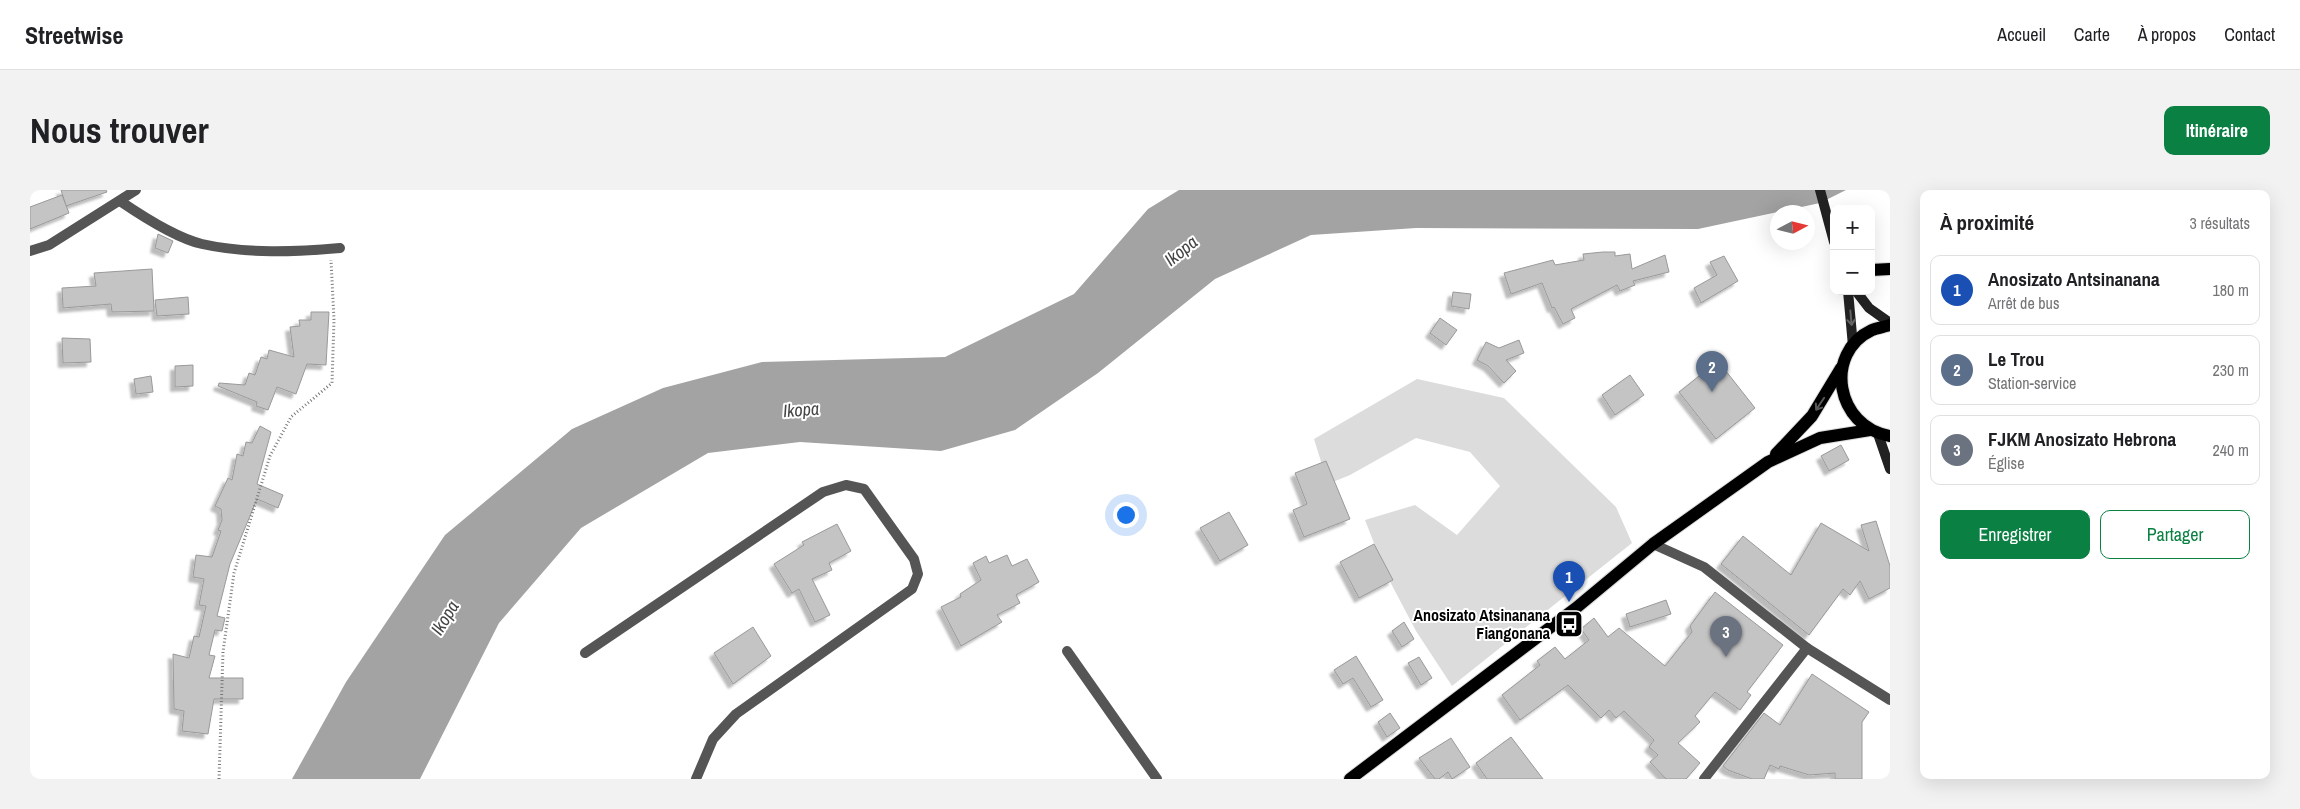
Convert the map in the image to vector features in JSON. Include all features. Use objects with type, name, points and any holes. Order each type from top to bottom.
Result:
[{"type":"main road","points":[[1820,190],[1830,229]]},
{"type":"main road","points":[[1875,270],[1890,269]]},
{"type":"main road","points":[[1848,295],[1853,346]]},
{"type":"main road","points":[[1859,295],[1869,308],[1890,324]]},
{"type":"main road","points":[[1768,462],[1812,416],[1829,390],[1853,346],[1870,331],[1890,324]]},
{"type":"main road","points":[[1844,362],[1841,381],[1844,400],[1855,418],[1879,433],[1890,470]]},
{"type":"main road","points":[[1350,779],[1576,608],[1653,544],[1768,462],[1820,438],[1879,433]]},
{"type":"street","points":[[30,251],[49,245],[136,190]]},
{"type":"street","points":[[120,201],[148,220],[201,244],[281,252],[335,249]]},
{"type":"street","points":[[585,653],[823,492],[846,485],[864,489],[914,559],[918,574],[912,589],[736,714],[714,739],[696,779]]},
{"type":"street","points":[[1653,544],[1704,567],[1807,648],[1890,700]]},
{"type":"street","points":[[1704,779],[1807,648]]},
{"type":"street","points":[[1067,652],[1157,779]]},
{"type":"path","points":[[219,779],[223,652],[234,573],[270,456],[291,417],[332,384],[335,249]]},
{"type":"shaded area","points":[[1417,379],[1504,398],[1616,507],[1632,543],[1452,686],[1416,631],[1386,574],[1365,520],[1415,505],[1457,535],[1500,486],[1470,452],[1416,438],[1350,475],[1328,484],[1314,439]]},
{"type":"water","name":"Ikopa","points":[[1179,190],[1846,190],[1820,203],[1811,205],[1770,205],[1770,214],[1698,229],[1416,228],[1311,235],[1215,279],[1098,373],[1015,430],[941,451],[800,442],[708,453],[581,528],[499,623],[420,779],[292,779],[346,682],[445,535],[572,429],[663,388],[762,362],[945,357],[1074,294],[1148,209]]},
{"type":"building","points":[[61,190],[106,190],[107,192],[66,206]]},
{"type":"building","points":[[62,195],[69,213],[30,229],[30,207]]},
{"type":"building","points":[[158,234],[173,241],[168,253],[155,248]]},
{"type":"building","points":[[1615,252],[1615,256],[1630,254],[1632,269],[1665,255],[1669,272],[1633,281],[1635,285],[1620,291],[1617,285],[1571,309],[1575,318],[1563,324],[1554,307],[1552,308],[1542,283],[1511,294],[1504,273],[1553,260],[1555,265],[1584,260],[1583,254]]},
{"type":"building","points":[[1724,256],[1738,281],[1701,303],[1694,288],[1717,275],[1710,262]]},
{"type":"building","points":[[152,269],[154,311],[112,312],[111,304],[63,308],[62,288],[96,286],[94,273]]},
{"type":"building","points":[[1453,292],[1471,294],[1469,309],[1451,306]]},
{"type":"building","points":[[188,297],[189,314],[157,316],[155,300]]},
{"type":"building","points":[[311,312],[329,312],[326,365],[307,364],[296,394],[277,387],[268,410],[256,406],[257,402],[218,386],[219,383],[245,385],[249,373],[255,375],[261,357],[267,359],[269,350],[294,357],[290,327],[300,326],[299,320],[311,320]]},
{"type":"building","points":[[1440,318],[1457,330],[1446,345],[1430,333]]},
{"type":"building","points":[[62,338],[90,339],[91,362],[63,363]]},
{"type":"building","points":[[1519,340],[1524,353],[1506,360],[1516,371],[1504,383],[1488,366],[1477,360],[1486,342],[1499,348]]},
{"type":"building","points":[[1718,361],[1755,408],[1716,439],[1679,392]]},
{"type":"building","points":[[193,365],[193,386],[175,387],[175,366]]},
{"type":"building","points":[[1630,375],[1644,395],[1615,415],[1602,395]]},
{"type":"building","points":[[151,376],[153,392],[136,394],[134,379]]},
{"type":"building","points":[[260,426],[271,432],[257,484],[283,495],[278,508],[257,499],[230,564],[217,616],[225,618],[222,631],[215,630],[209,655],[215,656],[209,678],[243,678],[243,699],[214,699],[208,734],[182,731],[184,711],[174,709],[173,654],[189,658],[194,636],[199,637],[206,606],[199,605],[204,579],[193,577],[196,555],[212,557],[221,531],[218,530],[222,520],[221,509],[215,506],[228,478],[232,480],[237,454],[243,456],[246,442],[252,443]]},
{"type":"building","points":[[1841,445],[1849,460],[1829,471],[1821,456]]},
{"type":"building","points":[[1326,461],[1350,519],[1304,537],[1293,510],[1307,504],[1295,473]]},
{"type":"building","points":[[1229,512],[1248,545],[1220,561],[1200,528]]},
{"type":"building","points":[[1876,521],[1890,566],[1890,588],[1869,599],[1860,581],[1850,595],[1843,589],[1809,635],[1721,564],[1743,536],[1791,575],[1821,523],[1869,551],[1861,525]]},
{"type":"building","points":[[837,524],[851,551],[829,563],[832,570],[812,579],[830,615],[815,622],[799,589],[792,593],[774,564],[804,545],[802,542]]},
{"type":"building","points":[[1374,544],[1393,580],[1359,598],[1340,562]]},
{"type":"building","points":[[1007,555],[1012,566],[1027,559],[1039,582],[1016,595],[1020,603],[997,615],[1002,622],[961,646],[941,607],[961,597],[960,594],[981,580],[973,563],[986,556],[989,563]]},
{"type":"building","points":[[1715,592],[1783,645],[1747,692],[1751,695],[1740,710],[1715,692],[1695,716],[1700,722],[1678,743],[1700,763],[1686,779],[1666,779],[1650,762],[1658,755],[1649,747],[1654,740],[1624,711],[1616,718],[1609,710],[1601,718],[1568,685],[1520,720],[1502,695],[1540,665],[1537,661],[1555,647],[1565,659],[1589,640],[1581,629],[1594,618],[1608,637],[1619,628],[1665,666],[1692,632],[1690,626]]},
{"type":"building","points":[[1666,600],[1671,614],[1630,627],[1626,614]]},
{"type":"building","points":[[1404,622],[1414,639],[1402,647],[1392,631]]},
{"type":"building","points":[[753,627],[771,656],[733,684],[714,653]]},
{"type":"building","points":[[1356,656],[1383,700],[1371,707],[1353,678],[1343,684],[1334,670]]},
{"type":"building","points":[[1419,657],[1432,678],[1421,685],[1408,663]]},
{"type":"building","points":[[1812,674],[1869,712],[1862,722],[1862,779],[1835,779],[1835,773],[1809,775],[1780,766],[1779,769],[1770,765],[1764,779],[1752,779],[1728,770],[1723,766],[1764,713],[1780,725]]},
{"type":"building","points":[[1390,713],[1400,728],[1387,737],[1378,722]]},
{"type":"building","points":[[1511,737],[1543,779],[1487,779],[1476,763]]},
{"type":"building","points":[[1451,738],[1470,767],[1452,779],[1448,772],[1439,779],[1435,779],[1419,758]]},
{"type":"place","name":"Le Trou","points":[[1712,392]]},
{"type":"place","name":"Anosizato Antsinanana","points":[[1569,602]]},
{"type":"place","name":"Anosizato Atsinanana Fiangonana","points":[[1569,624]]},
{"type":"place","name":"FJKM Anosizato Hebrona","points":[[1726,657]]}]
